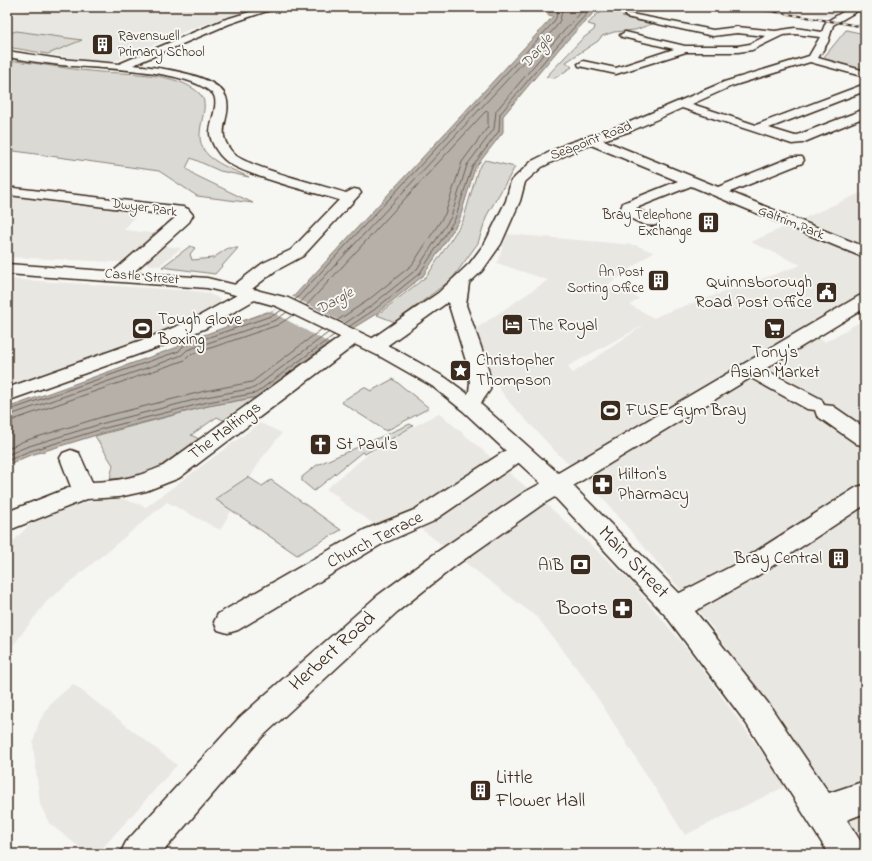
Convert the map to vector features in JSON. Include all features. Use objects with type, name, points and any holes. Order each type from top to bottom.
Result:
[{"type":"street","points":[[120,67],[226,22],[275,7]]},
{"type":"street","points":[[810,59],[817,54],[826,35],[829,24],[854,7]]},
{"type":"street","points":[[629,15],[713,33],[723,33],[737,30],[775,34],[795,31],[826,35]]},
{"type":"street","points":[[625,35],[685,49],[746,48],[757,46],[775,34]]},
{"type":"street","points":[[583,64],[616,71],[685,49]]},
{"type":"street","points":[[7,54],[60,62],[167,72],[187,77],[205,84],[216,91],[220,97],[220,114],[216,133],[219,142],[230,158],[250,168],[351,195],[297,252],[269,267],[246,292],[198,324],[160,340]]},
{"type":"street","points":[[810,59],[865,74]]},
{"type":"street","name":"Seapoint Road","points":[[374,346],[414,319],[460,282],[476,267],[493,244],[513,201],[518,181],[522,176],[552,156],[683,105],[734,82],[810,59]]},
{"type":"street","points":[[756,129],[865,87]]},
{"type":"street","points":[[683,105],[787,139],[797,140],[865,113]]},
{"type":"street","name":"Galtrim Park","points":[[591,140],[865,253]]},
{"type":"street","points":[[718,192],[797,160]]},
{"type":"street","points":[[651,222],[628,211],[628,206],[691,181]]},
{"type":"street","name":"Dwyer Park","points":[[9,191],[183,212],[185,215],[184,219],[120,275]]},
{"type":"street","name":"Castle Street","points":[[7,269],[120,275],[207,283],[276,300],[350,335]]},
{"type":"street","points":[[460,282],[462,291],[457,300],[457,304],[469,339],[480,383],[478,394],[468,405]]},
{"type":"street","points":[[7,395],[160,340],[226,320],[276,300]]},
{"type":"street","name":"Herbert Road","points":[[138,854],[251,727],[387,604],[446,559],[521,507],[751,370],[865,300]]},
{"type":"street","name":"Main Street","points":[[350,335],[374,346],[429,376],[468,405],[557,485],[676,608],[757,713],[849,854]]},
{"type":"street","name":"The Maltings","points":[[7,522],[84,491],[119,489],[146,483],[171,472],[350,335]]},
{"type":"street","points":[[751,370],[819,407],[865,439]]},
{"type":"street","name":"Church Terrace","points":[[228,622],[373,537],[423,516],[519,452]]},
{"type":"street","points":[[71,458],[84,491]]},
{"type":"street","points":[[676,608],[746,571],[865,493]]},
{"type":"street","points":[[822,812],[865,797]]},
{"type":"shaded area","points":[[35,7],[261,7],[193,28],[111,62],[84,60],[7,47],[7,17]]},
{"type":"shaded area","points":[[610,7],[644,8],[622,17],[652,24],[635,30],[614,32],[602,36],[598,41],[566,62],[572,67],[555,78],[546,77],[582,39],[594,30],[595,26],[588,24],[597,14],[605,12],[602,9]]},
{"type":"shaded area","points":[[773,7],[829,7],[844,9],[831,17]]},
{"type":"shaded area","points":[[846,30],[865,34],[865,71],[826,60],[824,57]]},
{"type":"shaded area","points":[[16,31],[82,40],[48,54],[7,47],[7,34]]},
{"type":"shaded area","points":[[16,61],[90,71],[153,76],[166,78],[191,87],[200,94],[204,100],[200,131],[200,140],[203,148],[209,156],[218,163],[249,177],[220,171],[191,158],[186,168],[195,175],[253,203],[197,196],[159,171],[7,150],[7,65]]},
{"type":"shaded area","points":[[485,160],[515,167],[487,215],[478,243],[452,279],[395,322],[377,315],[427,276],[463,221],[478,169]]},
{"type":"shaded area","points":[[865,191],[865,294],[803,331],[825,342],[865,319],[865,843],[712,627],[590,483],[559,455],[510,403],[482,365],[477,328],[548,280],[497,263],[507,234],[635,245],[653,252],[607,286],[639,298],[630,305],[654,318],[801,265],[751,242]],"holes":[[[644,325],[573,373],[568,366]]]},
{"type":"shaded area","points":[[21,197],[139,211],[124,230],[169,235],[159,245],[181,248],[159,266],[137,263],[7,257],[7,204],[13,198]]},
{"type":"shaded area","points":[[190,246],[195,248],[190,254],[192,260],[213,258],[228,248],[238,248],[215,274],[162,267]]},
{"type":"shaded area","points":[[7,279],[195,291],[208,293],[227,303],[201,318],[127,347],[118,347],[7,386]]},
{"type":"shaded area","points":[[393,379],[429,408],[386,431],[341,402],[364,387],[371,391]]},
{"type":"shaded area","points":[[258,397],[225,421],[217,417],[191,435],[199,439],[149,474],[124,479],[110,479],[113,465],[95,436],[208,406]]},
{"type":"shaded area","points":[[439,413],[554,511],[629,580],[692,655],[786,786],[685,835],[588,683],[538,618],[403,515],[385,523],[374,524],[326,489],[377,447]]},
{"type":"shaded area","points":[[260,423],[282,433],[261,459],[220,530],[167,502],[47,601],[7,653],[7,548],[34,520],[72,506],[115,496],[146,507]]},
{"type":"shaded area","points":[[410,424],[413,426],[365,454],[362,452],[314,491],[302,481],[302,477],[317,465]]},
{"type":"shaded area","points":[[248,477],[262,486],[271,480],[341,530],[297,555],[215,499]]},
{"type":"shaded area","points":[[73,684],[177,765],[97,854],[88,854],[49,823],[40,804],[33,743],[39,722],[50,704]]},
{"type":"water","name":"Dargle","points":[[555,7],[599,7],[559,49],[503,116],[503,132],[475,168],[459,221],[423,276],[376,314],[327,344],[258,397],[208,406],[106,432],[28,456],[7,465],[7,408],[178,347],[179,344],[267,312],[272,312],[294,296],[549,21],[553,16],[547,15]]},
{"type":"pier","points":[[291,296],[355,328],[329,343],[272,312]]},
{"type":"railway","points":[[747,7],[865,27]]},
{"type":"place","name":"Ravenswell Primary School","points":[[102,44]]},
{"type":"place","name":"Bray Telephone Exchange","points":[[708,223]]},
{"type":"place","name":"An Post Sorting Office","points":[[659,280]]},
{"type":"place","name":"Quinnsborough Road Post Office","points":[[827,292]]},
{"type":"place","name":"The Royal","points":[[513,325]]},
{"type":"place","name":"Tony's Asian Market","points":[[775,328]]},
{"type":"place","name":"Tough Glove Boxing","points":[[143,329]]},
{"type":"place","name":"Christopher Thompson","points":[[460,370]]},
{"type":"place","name":"FUSE Gym Bray","points":[[611,410]]},
{"type":"place","name":"St Paul's","points":[[321,444]]},
{"type":"place","name":"Hilton's Pharmacy","points":[[603,484]]},
{"type":"place","name":"Bray Central","points":[[838,558]]},
{"type":"place","name":"AIB","points":[[580,565]]},
{"type":"place","name":"Boots","points":[[623,609]]},
{"type":"place","name":"Little Flower Hall","points":[[480,790]]}]
